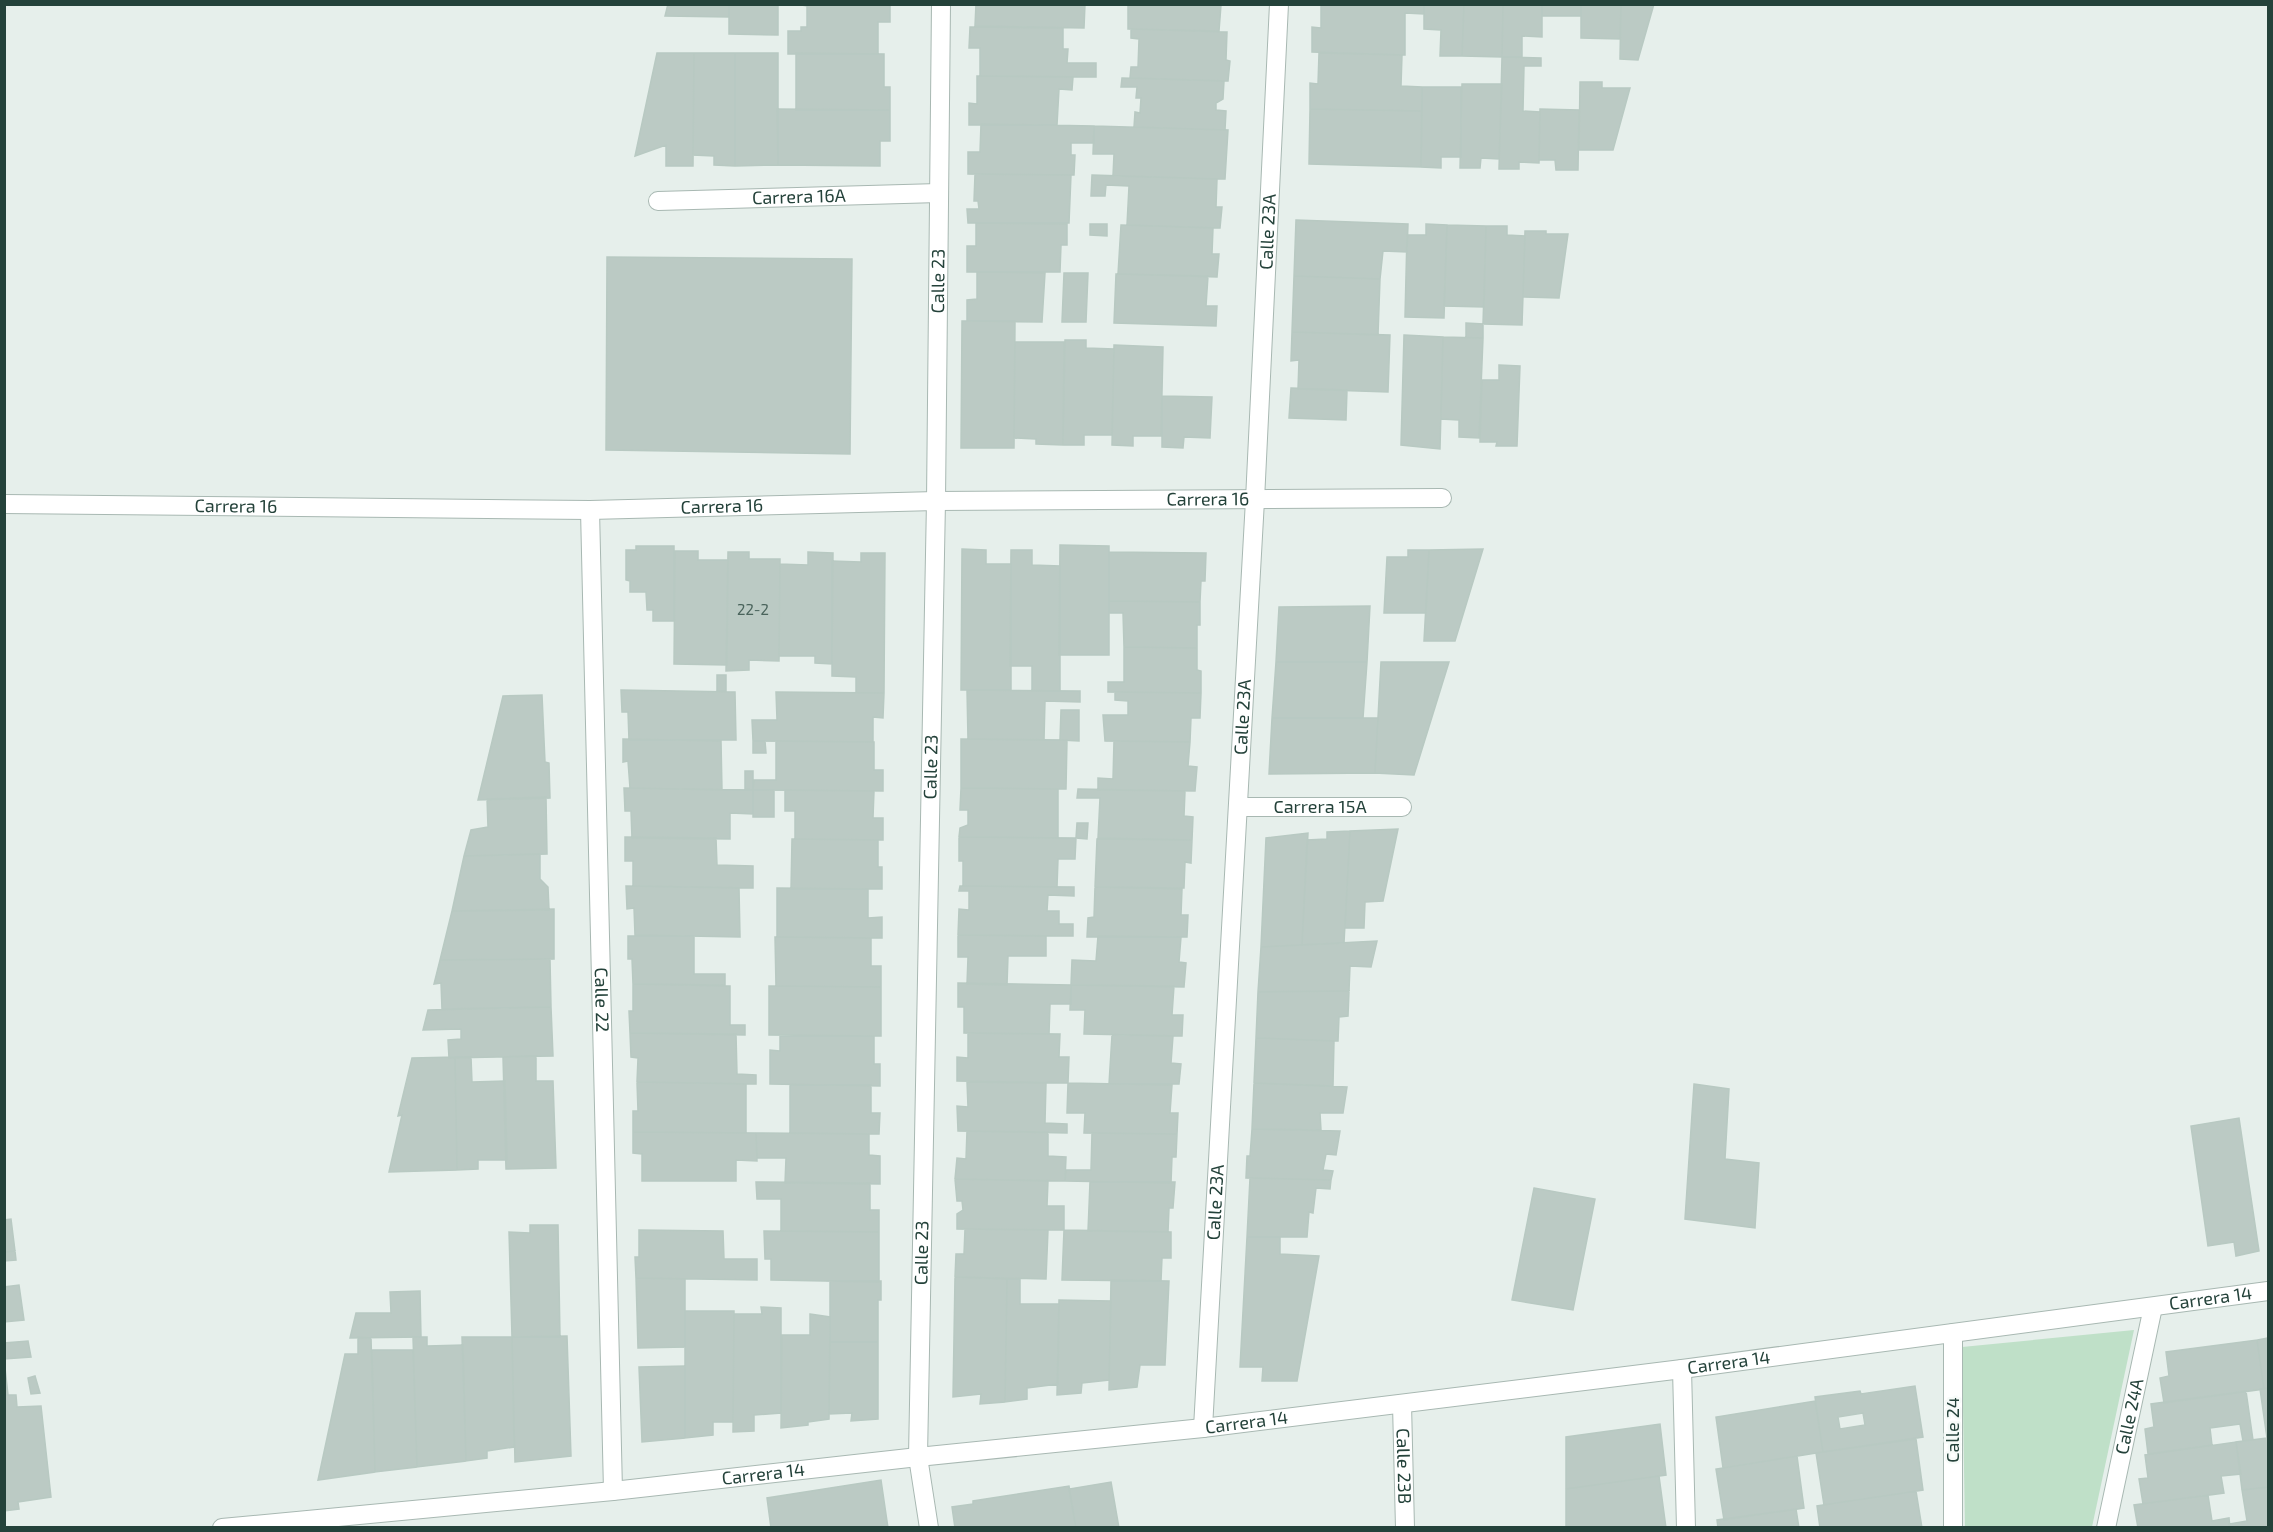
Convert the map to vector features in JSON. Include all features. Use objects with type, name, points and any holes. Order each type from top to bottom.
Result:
[{"type":"street","name":"Calle 23","points":[[929,1527],[918,1456],[936,501],[941,4]]},
{"type":"street","name":"Calle 23A","points":[[1203,1428],[1255,500],[1279,4]]},
{"type":"street","name":"Carrera 16A","points":[[658,201],[939,192]]},
{"type":"street","name":"Carrera 16","points":[[4,504],[590,510],[936,501],[1442,498]]},
{"type":"street","name":"Calle 22","points":[[590,510],[613,1491]]},
{"type":"street","name":"Carrera 15A","points":[[1238,807],[1402,807]]},
{"type":"street","name":"Carrera 14","points":[[222,1527],[613,1491],[918,1456],[1203,1428],[1682,1370],[2268,1291]]},
{"type":"street","name":"Calle 24A","points":[[2106,1527],[2153,1307]]},
{"type":"street","name":"Calle 24","points":[[1953,1333],[1953,1527]]},
{"type":"street","points":[[1682,1370],[1686,1527]]},
{"type":"street","name":"Calle 23B","points":[[1402,1404],[1405,1527]]},
{"type":"green space","points":[[2134,1330],[2092,1527],[1965,1527],[1962,1347]]},
{"type":"building","points":[[668,4],[729,4],[729,17],[665,16]]},
{"type":"building","points":[[729,4],[778,4],[778,35],[729,34]]},
{"type":"building","points":[[796,4],[890,4],[890,22],[878,22],[878,54],[788,54],[788,31],[801,31],[801,27],[807,27],[807,6]]},
{"type":"building","points":[[976,4],[1085,4],[1084,28],[975,26]]},
{"type":"building","points":[[1128,4],[1233,4],[1221,5],[1219,31],[1128,29]]},
{"type":"building","points":[[1321,4],[1424,4],[1424,14],[1405,13],[1405,55],[1312,52],[1312,27],[1321,28]]},
{"type":"building","points":[[1424,4],[1464,4],[1462,56],[1440,56],[1441,30],[1424,29]]},
{"type":"building","points":[[1464,4],[1503,4],[1502,57],[1462,56]]},
{"type":"building","points":[[1503,4],[1542,4],[1542,37],[1522,36],[1522,57],[1502,57]]},
{"type":"building","points":[[1542,4],[1581,4],[1581,16],[1542,16]]},
{"type":"building","points":[[1581,4],[1621,4],[1620,39],[1581,38]]},
{"type":"building","points":[[1621,4],[1654,4],[1638,60],[1620,59]]},
{"type":"building","points":[[970,27],[1063,28],[1063,49],[1068,49],[1067,63],[1096,63],[1096,77],[980,76],[980,48],[969,48]]},
{"type":"building","points":[[1131,29],[1227,32],[1226,60],[1230,61],[1228,81],[1130,78],[1131,67],[1138,67],[1139,39],[1131,38]]},
{"type":"building","points":[[657,53],[694,53],[693,166],[666,166],[666,145],[635,156]]},
{"type":"building","points":[[694,53],[735,53],[735,166],[714,165],[714,156],[693,155]]},
{"type":"building","points":[[735,53],[778,53],[778,165],[735,166]]},
{"type":"building","points":[[796,53],[884,54],[884,87],[890,87],[890,110],[796,110]]},
{"type":"building","points":[[1319,53],[1402,55],[1401,86],[1422,87],[1422,111],[1310,109],[1310,83],[1318,84]]},
{"type":"building","points":[[1502,57],[1541,58],[1541,66],[1524,66],[1523,111],[1540,112],[1539,163],[1519,162],[1519,169],[1499,169]]},
{"type":"building","points":[[977,76],[1073,77],[1072,90],[1059,89],[1057,125],[969,125],[969,103],[977,104]]},
{"type":"building","points":[[1122,78],[1224,81],[1223,99],[1216,103],[1216,110],[1226,111],[1225,130],[1134,127],[1135,112],[1140,113],[1141,98],[1136,98],[1137,87],[1121,87]]},
{"type":"building","points":[[1580,82],[1602,82],[1602,88],[1630,88],[1613,150],[1579,150]]},
{"type":"building","points":[[1462,84],[1502,84],[1499,159],[1481,158],[1480,168],[1460,168]]},
{"type":"building","points":[[1422,87],[1461,87],[1461,157],[1441,157],[1441,168],[1421,167]]},
{"type":"building","points":[[777,109],[890,110],[890,141],[880,141],[880,166],[778,165]]},
{"type":"building","points":[[1310,109],[1422,111],[1421,167],[1309,164]]},
{"type":"building","points":[[1540,109],[1579,110],[1578,170],[1556,170],[1555,160],[1539,160]]},
{"type":"building","points":[[981,124],[1094,126],[1094,143],[1071,143],[1071,155],[1075,155],[1074,175],[968,174],[968,152],[980,152]]},
{"type":"building","points":[[1094,126],[1228,130],[1225,179],[1113,176],[1114,154],[1093,154]]},
{"type":"building","points":[[975,174],[1071,175],[1069,223],[968,223],[967,209],[979,209],[978,201],[974,201]]},
{"type":"building","points":[[1092,175],[1217,179],[1216,207],[1222,207],[1220,228],[1127,225],[1129,186],[1106,185],[1105,196],[1091,196]]},
{"type":"building","points":[[1296,220],[1408,224],[1407,252],[1383,251],[1380,279],[1294,276]]},
{"type":"building","points":[[976,223],[1067,224],[1067,245],[1061,245],[1060,272],[967,272],[967,246],[976,246]]},
{"type":"building","points":[[1090,224],[1107,224],[1107,236],[1090,235]]},
{"type":"building","points":[[1426,224],[1447,225],[1444,318],[1405,317],[1407,235],[1426,235]]},
{"type":"building","points":[[1121,225],[1213,228],[1212,254],[1219,254],[1217,277],[1118,274]]},
{"type":"building","points":[[1447,225],[1486,226],[1484,307],[1444,306]]},
{"type":"building","points":[[1486,226],[1507,226],[1507,235],[1525,236],[1522,325],[1483,324]]},
{"type":"building","points":[[1525,231],[1568,234],[1559,298],[1523,297]]},
{"type":"building","points":[[607,257],[852,259],[850,454],[606,450]]},
{"type":"building","points":[[977,272],[1045,273],[1042,322],[967,321],[967,300],[977,299]]},
{"type":"building","points":[[1064,273],[1088,273],[1086,322],[1062,322]]},
{"type":"building","points":[[1116,274],[1208,276],[1206,306],[1217,306],[1216,326],[1114,323]]},
{"type":"building","points":[[1294,276],[1380,279],[1378,335],[1292,332]]},
{"type":"building","points":[[962,321],[1015,321],[1014,448],[961,448]]},
{"type":"building","points":[[1466,323],[1483,324],[1483,338],[1466,338]]},
{"type":"building","points":[[1292,332],[1390,335],[1388,392],[1298,389],[1299,360],[1291,361]]},
{"type":"building","points":[[1404,335],[1443,337],[1440,449],[1401,445]]},
{"type":"building","points":[[1443,337],[1483,338],[1479,438],[1459,437],[1459,420],[1441,419]]},
{"type":"building","points":[[1065,340],[1086,340],[1086,348],[1114,349],[1112,435],[1084,435],[1084,445],[1063,445]]},
{"type":"building","points":[[1015,342],[1064,342],[1063,445],[1036,444],[1036,439],[1014,438]]},
{"type":"building","points":[[1114,345],[1163,347],[1161,436],[1133,436],[1133,446],[1112,445]]},
{"type":"building","points":[[1499,365],[1520,366],[1517,446],[1496,446],[1497,442],[1480,442],[1482,380],[1499,380]]},
{"type":"building","points":[[1291,388],[1347,390],[1346,420],[1289,418]]},
{"type":"building","points":[[1162,396],[1212,397],[1210,438],[1184,437],[1183,448],[1162,447]]},
{"type":"building","points":[[1060,545],[1109,546],[1109,655],[1059,655]]},
{"type":"building","points":[[636,546],[674,546],[674,621],[653,621],[653,610],[647,610],[646,592],[630,592],[630,581],[626,580],[626,550],[636,550]]},
{"type":"building","points":[[962,549],[986,550],[986,564],[1011,564],[1011,690],[961,690]]},
{"type":"building","points":[[1483,549],[1455,641],[1424,641],[1429,550]]},
{"type":"building","points":[[1011,550],[1032,550],[1032,565],[1060,566],[1060,691],[1032,691],[1032,666],[1010,666]]},
{"type":"building","points":[[1408,550],[1429,550],[1426,613],[1384,613],[1387,557],[1408,557]]},
{"type":"building","points":[[675,551],[698,551],[698,560],[728,560],[727,665],[674,664]]},
{"type":"building","points":[[728,552],[749,552],[749,559],[780,559],[779,661],[749,660],[749,670],[726,671]]},
{"type":"building","points":[[808,552],[833,553],[832,664],[815,663],[815,656],[779,656],[780,564],[808,565]]},
{"type":"building","points":[[1109,552],[1206,553],[1205,581],[1201,581],[1200,602],[1109,601]]},
{"type":"building","points":[[861,553],[885,553],[884,693],[856,693],[856,677],[832,676],[832,561],[861,562]]},
{"type":"building","points":[[1109,601],[1200,602],[1197,648],[1124,647],[1123,613],[1109,613]]},
{"type":"building","points":[[1370,606],[1367,662],[1276,662],[1279,607]]},
{"type":"building","points":[[1124,647],[1197,648],[1197,670],[1201,671],[1201,693],[1108,692],[1108,682],[1124,682]]},
{"type":"building","points":[[1276,662],[1367,662],[1363,718],[1272,718]]},
{"type":"building","points":[[1381,662],[1449,662],[1414,775],[1375,773]]},
{"type":"building","points":[[717,675],[726,675],[726,691],[717,691]]},
{"type":"building","points":[[621,690],[735,692],[736,740],[629,740],[628,712],[622,712]]},
{"type":"building","points":[[967,690],[1080,691],[1080,702],[1045,701],[1044,740],[968,739]]},
{"type":"building","points":[[776,692],[884,693],[883,718],[873,717],[873,742],[753,741],[752,720],[777,720]]},
{"type":"building","points":[[1115,692],[1201,693],[1200,718],[1191,718],[1190,742],[1105,741],[1103,715],[1128,715],[1128,701],[1115,700]]},
{"type":"building","points":[[542,695],[545,762],[549,763],[550,798],[478,800],[503,696]]},
{"type":"building","points":[[1061,710],[1079,710],[1079,741],[1060,740]]},
{"type":"building","points":[[1272,718],[1378,718],[1375,773],[1269,774]]},
{"type":"building","points":[[623,739],[721,741],[722,790],[630,788],[628,761],[623,762]]},
{"type":"building","points":[[961,739],[1067,740],[1066,789],[961,788]]},
{"type":"building","points":[[753,741],[765,741],[766,753],[753,753]]},
{"type":"building","points":[[776,741],[874,742],[874,770],[883,770],[883,791],[753,790],[754,780],[776,780]]},
{"type":"building","points":[[1114,741],[1190,742],[1188,766],[1197,767],[1195,791],[1098,790],[1098,778],[1113,779]]},
{"type":"building","points":[[745,771],[753,771],[753,790],[745,789]]},
{"type":"building","points":[[624,788],[753,790],[753,814],[730,813],[730,839],[632,838],[631,811],[625,811]]},
{"type":"building","points":[[961,788],[1058,789],[1058,838],[959,837],[960,828],[968,825],[968,810],[960,810]]},
{"type":"building","points":[[1078,789],[1185,791],[1184,816],[1193,817],[1192,840],[1098,838],[1100,798],[1077,798]]},
{"type":"building","points":[[753,790],[774,790],[774,817],[753,817]]},
{"type":"building","points":[[785,790],[874,791],[873,818],[883,818],[883,840],[795,839],[795,811],[785,811]]},
{"type":"building","points":[[546,797],[547,854],[464,856],[471,830],[488,827],[487,799]]},
{"type":"building","points":[[1077,823],[1088,823],[1087,839],[1076,838]]},
{"type":"building","points":[[1398,829],[1383,901],[1365,902],[1364,928],[1345,928],[1350,831]]},
{"type":"building","points":[[1350,831],[1344,943],[1302,945],[1307,840],[1327,839],[1327,832]]},
{"type":"building","points":[[1308,833],[1302,945],[1261,947],[1266,838]]},
{"type":"building","points":[[625,837],[716,838],[717,865],[753,866],[753,888],[633,886],[633,861],[625,861]]},
{"type":"building","points":[[959,837],[1076,838],[1075,859],[1058,859],[1057,887],[963,886],[963,861],[959,861]]},
{"type":"building","points":[[792,839],[878,840],[878,867],[882,867],[882,889],[791,889]]},
{"type":"building","points":[[1097,839],[1192,840],[1191,863],[1185,862],[1184,888],[1095,887]]},
{"type":"building","points":[[540,854],[540,879],[548,887],[549,910],[452,911],[464,856]]},
{"type":"building","points":[[626,886],[739,888],[740,937],[635,935],[634,908],[627,909]]},
{"type":"building","points":[[960,886],[1074,887],[1074,896],[1048,895],[1047,911],[1059,911],[1059,924],[1073,924],[1073,936],[958,935],[959,909],[969,910],[969,891],[959,891]]},
{"type":"building","points":[[1095,887],[1182,889],[1181,915],[1188,915],[1187,937],[1087,937],[1088,918],[1094,917]]},
{"type":"building","points":[[777,888],[868,889],[868,918],[882,917],[882,938],[777,937]]},
{"type":"building","points":[[554,909],[554,959],[440,960],[452,911]]},
{"type":"building","points":[[958,935],[1046,936],[1046,956],[1008,956],[1007,985],[967,984],[968,957],[958,957]]},
{"type":"building","points":[[628,936],[694,936],[694,974],[725,974],[725,985],[633,984],[632,959],[628,959]]},
{"type":"building","points":[[1098,936],[1181,937],[1179,962],[1186,963],[1184,987],[1071,985],[1072,960],[1096,961]]},
{"type":"building","points":[[775,937],[871,938],[871,966],[881,966],[881,987],[776,986]]},
{"type":"building","points":[[1377,941],[1371,967],[1350,966],[1349,991],[1258,992],[1261,947]]},
{"type":"building","points":[[550,959],[551,1007],[442,1009],[441,983],[434,984],[440,960]]},
{"type":"building","points":[[958,983],[1071,985],[1071,1004],[1050,1004],[1049,1034],[964,1033],[964,1007],[958,1007]]},
{"type":"building","points":[[633,984],[730,986],[730,1025],[745,1025],[745,1035],[630,1033],[629,1011],[633,1011]]},
{"type":"building","points":[[1071,985],[1174,986],[1172,1015],[1183,1015],[1182,1036],[1084,1034],[1085,1010],[1070,1010]]},
{"type":"building","points":[[769,986],[881,987],[881,1036],[769,1035]]},
{"type":"building","points":[[1349,991],[1348,1016],[1339,1017],[1338,1041],[1256,1038],[1258,992]]},
{"type":"building","points":[[551,1007],[553,1056],[449,1058],[448,1040],[461,1039],[461,1029],[423,1030],[428,1010]]},
{"type":"building","points":[[630,1033],[736,1034],[737,1074],[756,1075],[756,1084],[637,1082],[638,1058],[631,1057]]},
{"type":"building","points":[[968,1033],[1060,1034],[1059,1057],[1069,1057],[1068,1083],[957,1081],[957,1057],[968,1058]]},
{"type":"building","points":[[1112,1035],[1173,1036],[1171,1063],[1181,1064],[1179,1084],[1109,1084]]},
{"type":"building","points":[[780,1036],[874,1036],[874,1064],[880,1064],[880,1086],[770,1084],[770,1050],[780,1051]]},
{"type":"building","points":[[1256,1038],[1334,1041],[1333,1086],[1254,1083]]},
{"type":"building","points":[[536,1056],[536,1081],[553,1081],[556,1168],[506,1169],[503,1057]]},
{"type":"building","points":[[455,1057],[471,1057],[472,1082],[505,1081],[507,1160],[478,1160],[478,1169],[457,1170]]},
{"type":"building","points":[[455,1057],[457,1170],[389,1172],[402,1115],[398,1116],[412,1058]]},
{"type":"building","points":[[637,1082],[746,1084],[746,1133],[633,1132],[633,1111],[638,1111]]},
{"type":"building","points":[[967,1082],[1046,1083],[1045,1123],[1067,1124],[1067,1133],[958,1131],[957,1106],[968,1107]]},
{"type":"building","points":[[1068,1083],[1172,1085],[1170,1113],[1178,1113],[1177,1134],[1084,1133],[1085,1113],[1067,1113]]},
{"type":"building","points":[[1254,1083],[1347,1087],[1343,1113],[1320,1113],[1321,1130],[1252,1129]]},
{"type":"building","points":[[1694,1084],[1729,1089],[1725,1159],[1759,1163],[1755,1228],[1685,1219]]},
{"type":"building","points":[[790,1085],[871,1085],[871,1113],[880,1113],[879,1134],[790,1133]]},
{"type":"building","points":[[2239,1118],[2259,1251],[2236,1256],[2234,1242],[2208,1246],[2191,1126]]},
{"type":"building","points":[[1252,1129],[1340,1131],[1336,1155],[1326,1154],[1323,1170],[1333,1171],[1331,1180],[1246,1178]]},
{"type":"building","points":[[967,1131],[1048,1132],[1048,1156],[1066,1157],[1065,1181],[955,1179],[957,1158],[966,1159]]},
{"type":"building","points":[[633,1132],[756,1133],[757,1161],[736,1160],[736,1181],[642,1181],[642,1154],[633,1153]]},
{"type":"building","points":[[756,1133],[869,1134],[869,1155],[880,1156],[880,1184],[785,1183],[786,1158],[757,1158]]},
{"type":"building","points":[[1092,1133],[1177,1134],[1176,1157],[1172,1157],[1171,1183],[1065,1181],[1066,1170],[1091,1170]]},
{"type":"building","points":[[1250,1178],[1331,1180],[1330,1189],[1316,1188],[1313,1213],[1309,1212],[1307,1237],[1247,1237]]},
{"type":"building","points":[[955,1179],[1048,1181],[1047,1206],[1064,1206],[1064,1230],[957,1229],[957,1214],[963,1210],[962,1201],[957,1201]]},
{"type":"building","points":[[756,1182],[870,1183],[870,1210],[879,1210],[879,1232],[781,1231],[781,1199],[757,1199]]},
{"type":"building","points":[[1090,1182],[1175,1182],[1173,1208],[1169,1208],[1168,1232],[1088,1231]]},
{"type":"building","points":[[1534,1188],[1595,1199],[1573,1310],[1512,1300]]},
{"type":"building","points":[[11,1219],[15,1251],[4,1252],[4,1220]]},
{"type":"building","points":[[530,1225],[558,1225],[560,1337],[512,1337],[509,1232],[530,1233]]},
{"type":"building","points":[[965,1229],[1048,1230],[1046,1279],[955,1277],[956,1254],[964,1254]]},
{"type":"building","points":[[639,1230],[723,1231],[724,1259],[757,1259],[757,1280],[636,1278],[635,1257],[639,1257]]},
{"type":"building","points":[[1064,1230],[1171,1232],[1171,1258],[1162,1258],[1161,1281],[1062,1280]]},
{"type":"building","points":[[764,1231],[879,1232],[879,1282],[771,1280],[771,1259],[765,1259]]},
{"type":"building","points":[[1247,1237],[1280,1237],[1280,1254],[1319,1256],[1297,1381],[1262,1381],[1263,1367],[1240,1367]]},
{"type":"building","points":[[15,1251],[16,1260],[4,1261],[4,1252]]},
{"type":"building","points":[[955,1277],[1007,1279],[1005,1402],[980,1404],[981,1394],[953,1397]]},
{"type":"building","points":[[636,1278],[685,1279],[685,1347],[638,1348]]},
{"type":"building","points":[[1007,1279],[1020,1279],[1020,1304],[1059,1304],[1058,1384],[1027,1388],[1027,1399],[1005,1402]]},
{"type":"building","points":[[1111,1280],[1169,1281],[1165,1365],[1140,1365],[1137,1387],[1109,1390]]},
{"type":"building","points":[[830,1281],[881,1281],[881,1300],[878,1300],[878,1342],[830,1342]]},
{"type":"building","points":[[19,1285],[24,1320],[4,1322],[4,1287]]},
{"type":"building","points":[[420,1291],[421,1337],[350,1338],[356,1313],[391,1313],[390,1292]]},
{"type":"building","points":[[1059,1300],[1111,1301],[1109,1380],[1082,1383],[1081,1393],[1057,1395]]},
{"type":"building","points":[[761,1307],[781,1308],[781,1413],[754,1415],[754,1431],[733,1432],[734,1314],[762,1314]]},
{"type":"building","points":[[685,1311],[734,1311],[733,1422],[713,1422],[713,1435],[685,1438]]},
{"type":"building","points":[[810,1314],[830,1317],[829,1419],[808,1422],[808,1425],[781,1428],[782,1335],[810,1335]]},
{"type":"building","points":[[567,1336],[571,1456],[515,1462],[512,1337]]},
{"type":"building","points":[[358,1337],[371,1338],[375,1472],[318,1480],[345,1354],[358,1354]]},
{"type":"building","points":[[413,1337],[427,1337],[427,1346],[463,1345],[466,1461],[417,1467]]},
{"type":"building","points":[[462,1337],[512,1337],[514,1447],[487,1451],[487,1458],[466,1461]]},
{"type":"building","points":[[2268,1338],[2268,1388],[2264,1389],[2257,1340]]},
{"type":"building","points":[[2257,1340],[2264,1389],[2164,1403],[2160,1378],[2169,1376],[2166,1352]]},
{"type":"building","points":[[28,1341],[31,1357],[4,1359],[4,1343]]},
{"type":"building","points":[[830,1342],[878,1342],[878,1419],[851,1421],[852,1413],[829,1414]]},
{"type":"building","points":[[372,1350],[413,1350],[417,1467],[375,1472]]},
{"type":"building","points":[[4,1359],[8,1395],[4,1395]]},
{"type":"building","points":[[685,1366],[685,1438],[642,1442],[639,1367]]},
{"type":"building","points":[[35,1376],[40,1393],[31,1394],[28,1378]]},
{"type":"building","points":[[1915,1386],[1923,1437],[1823,1452],[1815,1397],[1860,1391],[1861,1394]],"holes":[[[1863,1413],[1865,1425],[1840,1429],[1838,1417]]]},
{"type":"building","points":[[2268,1388],[2268,1438],[2267,1438],[2260,1389]]},
{"type":"building","points":[[2246,1391],[2253,1440],[2243,1441],[2240,1424],[2210,1428],[2212,1445],[2148,1454],[2145,1429],[2154,1427],[2151,1404]]},
{"type":"building","points":[[4,1395],[16,1395],[17,1407],[41,1406],[51,1497],[18,1502],[19,1509],[4,1511]]},
{"type":"building","points":[[1815,1401],[1823,1452],[1723,1468],[1716,1417]]},
{"type":"building","points":[[1660,1424],[1666,1475],[1566,1489],[1566,1437]]},
{"type":"building","points":[[2268,1438],[2268,1487],[2242,1490],[2236,1442]]},
{"type":"building","points":[[1916,1439],[1923,1490],[1824,1505],[1816,1453]]},
{"type":"building","points":[[2236,1442],[2241,1474],[2221,1476],[2224,1493],[2143,1504],[2139,1479],[2148,1478],[2145,1455]]},
{"type":"building","points":[[1797,1456],[1804,1508],[1724,1520],[1716,1469]]},
{"type":"building","points":[[1659,1476],[1666,1528],[1566,1528],[1566,1489]]},
{"type":"building","points":[[881,1480],[888,1528],[771,1528],[767,1498]]},
{"type":"building","points":[[1111,1482],[1119,1528],[1076,1528],[1069,1489]]},
{"type":"building","points":[[1069,1486],[1076,1528],[955,1528],[952,1507],[973,1504],[973,1501]]},
{"type":"building","points":[[2268,1487],[2268,1528],[2230,1528],[2229,1524],[2247,1521],[2242,1490]]},
{"type":"building","points":[[1916,1491],[1922,1528],[1820,1528],[1817,1506]]},
{"type":"building","points":[[2208,1495],[2212,1521],[2229,1518],[2230,1528],[2138,1528],[2134,1505]]},
{"type":"building","points":[[1796,1509],[1799,1528],[1718,1528],[1717,1520]]}]
